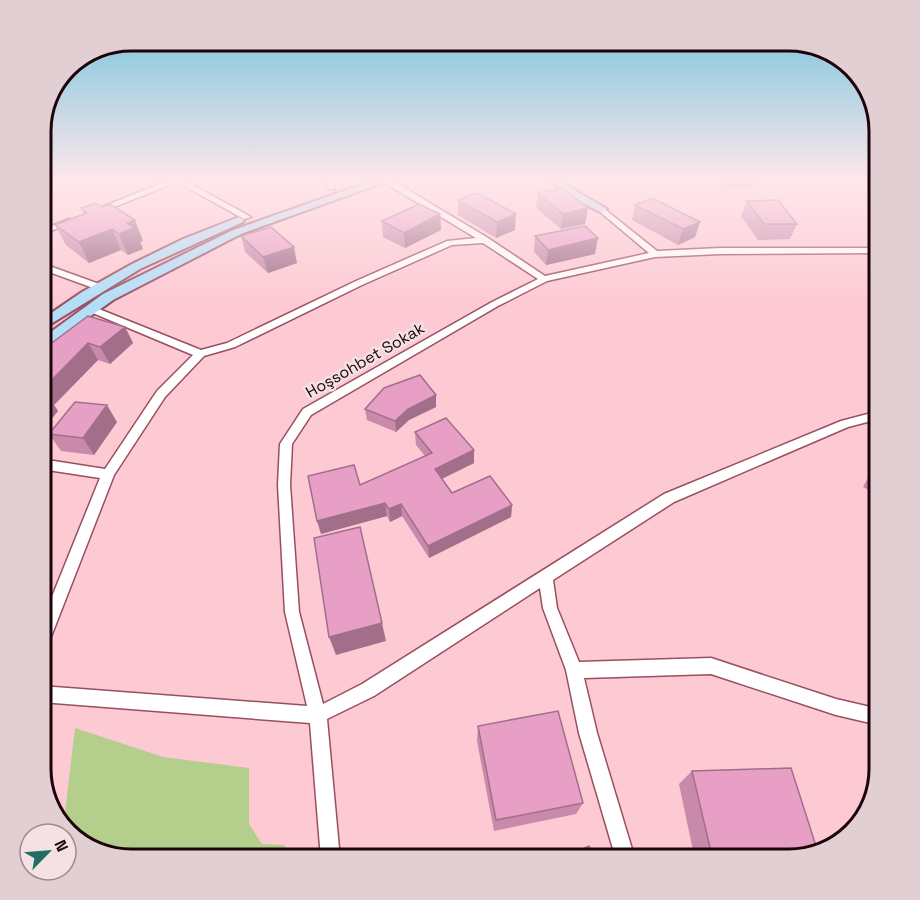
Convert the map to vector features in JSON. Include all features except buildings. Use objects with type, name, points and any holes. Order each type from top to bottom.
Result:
[{"type":"main road","points":[[51,319],[99,287],[203,234],[237,221]]},
{"type":"main road","points":[[51,338],[91,309],[143,278],[237,232],[268,221]]},
{"type":"street","points":[[51,229],[71,221]]},
{"type":"street","points":[[454,221],[544,279]]},
{"type":"street","points":[[616,221],[655,254]]},
{"type":"street","points":[[51,615],[108,474],[161,394],[200,354],[231,345],[432,250],[450,243],[485,240]]},
{"type":"street","name":"Hoşsohbet Sokak","points":[[329,849],[318,715],[292,612],[284,485],[286,444],[308,412],[495,304],[544,279],[655,254],[720,251],[869,254]]},
{"type":"street","points":[[51,270],[99,287]]},
{"type":"street","points":[[91,309],[200,354]]},
{"type":"street","points":[[51,695],[318,715],[368,690],[669,498],[845,424],[869,420]]},
{"type":"street","points":[[51,465],[108,474]]},
{"type":"street","points":[[545,577],[550,608],[574,670],[588,733],[622,849]]},
{"type":"street","points":[[574,670],[711,666],[836,707],[869,715]]},
{"type":"green space","points":[[75,728],[163,757],[249,768],[249,824],[262,844],[285,845],[286,849],[131,849],[115,847],[96,841],[78,829],[78,822],[71,822],[65,813]]}]
